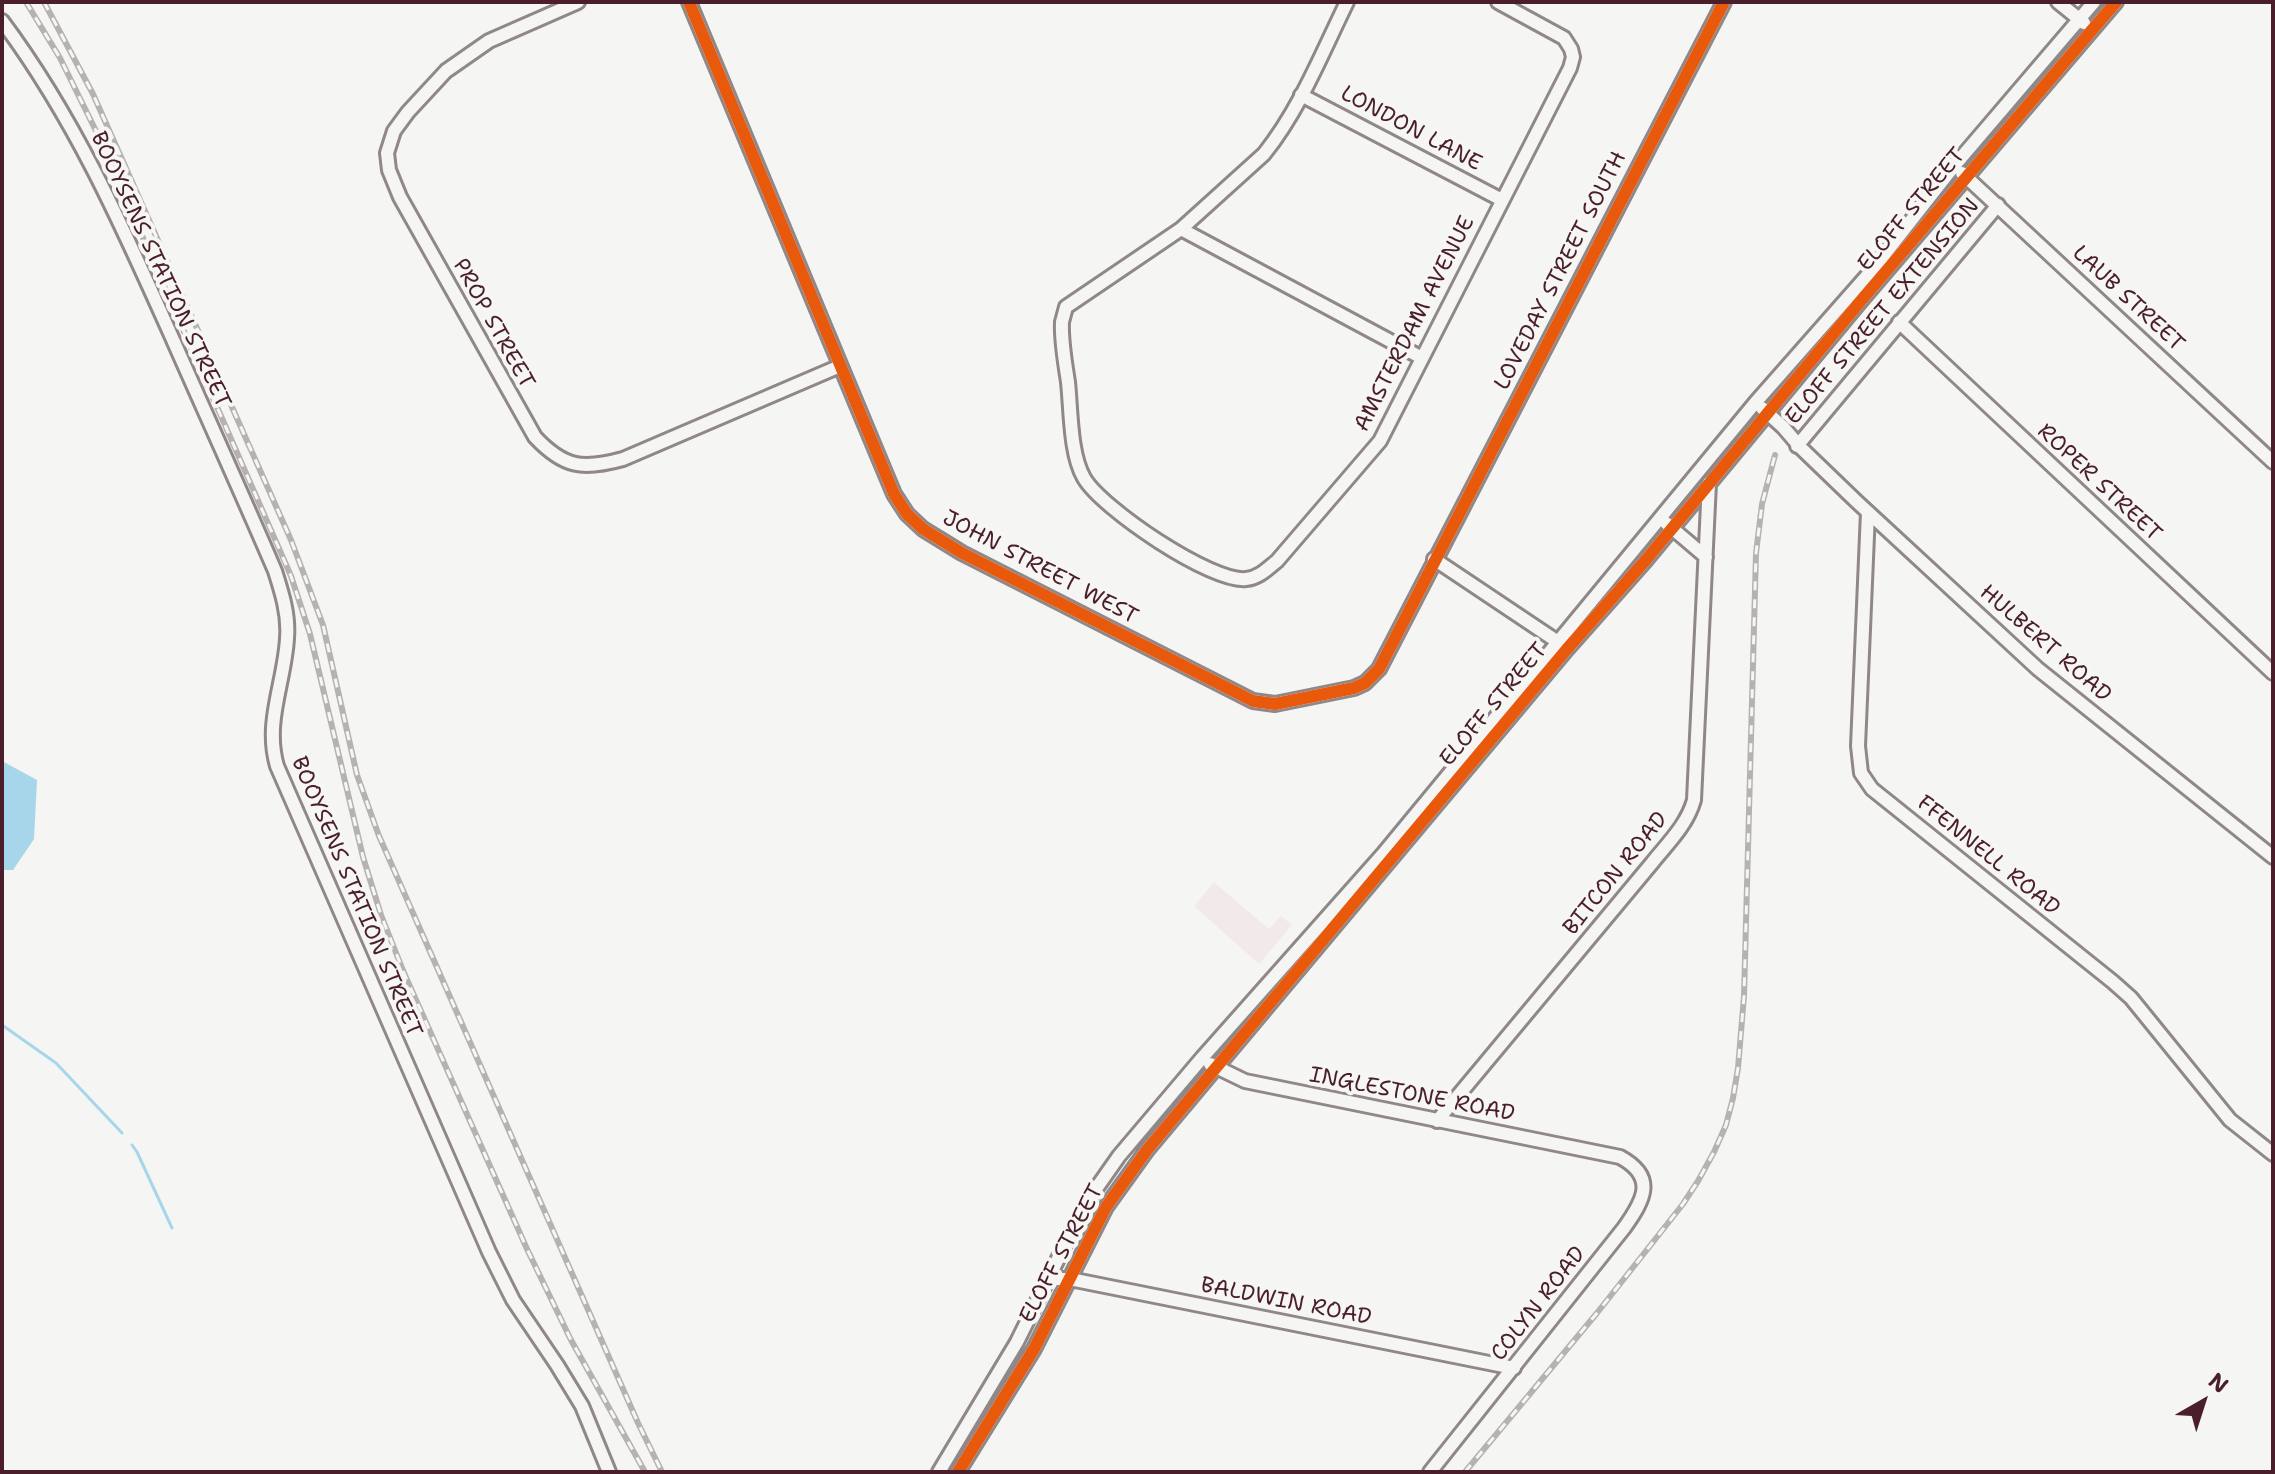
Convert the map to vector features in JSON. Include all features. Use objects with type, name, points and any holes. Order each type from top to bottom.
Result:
[{"type":"street","name":"PROP STREET","points":[[578,2],[497,37],[446,71],[394,131],[387,153],[389,170],[400,197],[535,437],[549,453],[564,461],[580,466],[599,465],[623,459],[840,366]]},
{"type":"street","name":"JOHN STREET WEST","points":[[689,2],[894,494],[907,514],[923,529],[962,553],[1253,701],[1275,704],[1354,688],[1373,677],[1434,559]]},
{"type":"street","points":[[1347,2],[1301,95],[1274,141],[1264,154],[1181,229],[1422,358]]},
{"type":"street","name":"AMSTERDAM AVENUE","points":[[1181,229],[1066,307],[1061,327],[1078,463],[1084,479],[1095,492],[1149,535],[1230,578],[1244,580],[1265,572],[1277,561],[1380,441],[1570,68],[1573,57],[1564,38],[1498,2]]},
{"type":"street","name":"LOVEDAY STREET SOUTH","points":[[1434,559],[1724,2]]},
{"type":"street","points":[[2058,2],[2092,30]]},
{"type":"street","name":"ELOFF STREET","points":[[1666,524],[1709,482],[1765,416],[1954,166],[2094,2]]},
{"type":"street","name":"ELOFF STREET","points":[[959,1472],[1034,1349],[1106,1207],[1122,1184],[1317,939],[1666,524],[1753,406],[1966,176],[2116,2]]},
{"type":"street","name":"BOOYSENS STATION STREET","points":[[2,21],[50,88],[124,230],[275,571],[287,627],[282,675],[272,720],[271,742],[277,766],[489,1252],[513,1300],[582,1406],[609,1472]]},
{"type":"street","name":"LONDON LANE","points":[[1301,95],[1502,200]]},
{"type":"street","name":"LAUB STREET","points":[[1954,166],[2273,462]]},
{"type":"street","name":"ELOFF STREET EXTENSION","points":[[1799,446],[1998,205]]},
{"type":"street","name":"ROPER STREET","points":[[1899,322],[2273,673]]},
{"type":"street","name":"HULBERT ROAD","points":[[1753,406],[2038,669],[2273,857]]},
{"type":"street","name":"BITCON ROAD","points":[[1437,1121],[1652,863],[1691,811],[1709,482]]},
{"type":"street","name":"FFENNELL ROAD","points":[[1868,512],[1858,746],[1861,773],[1866,781],[1884,799],[2131,998],[2230,1120],[2273,1154]]},
{"type":"street","points":[[1666,524],[1706,557]]},
{"type":"street","points":[[1434,559],[1562,645]]},
{"type":"street","name":"ELOFF STREET","points":[[942,1467],[1017,1342],[1084,1206],[1099,1182],[1202,1058],[1317,939]]},
{"type":"street","name":"INGLESTONE ROAD","points":[[1202,1058],[1214,1068],[1245,1081],[1620,1157]]},
{"type":"street","name":"COLYN ROAD","points":[[1430,1472],[1637,1209],[1643,1196],[1643,1182],[1632,1163],[1620,1157]]},
{"type":"street","name":"BALDWIN ROAD","points":[[1050,1279],[1070,1279],[1514,1368]]},
{"type":"street","points":[[994,1380],[1009,1389]]},
{"type":"street","points":[[942,1467],[959,1472]]},
{"type":"shaded area","points":[[1214,882],[1269,929],[1281,916],[1292,925],[1259,964],[1194,906]]},
{"type":"water","points":[[2,761],[37,780],[34,839],[13,870],[2,870]]},
{"type":"waterway","points":[[2,1025],[56,1063],[122,1133]]},
{"type":"waterway","points":[[132,1145],[172,1228]]},
{"type":"railway","points":[[26,2],[60,58],[98,135],[291,576],[310,634],[363,857],[404,973],[527,1249],[571,1340],[645,1472]]},
{"type":"railway","points":[[44,2],[93,94],[291,540],[323,625],[357,775],[379,836],[662,1472]]},
{"type":"railway","points":[[1465,1472],[1683,1204],[1726,1125],[1738,1068],[1744,996],[1756,553],[1762,504],[1775,455]]},
{"type":"cycle path","points":[[689,2],[894,494],[907,514],[923,529],[962,553],[1253,701],[1275,704],[1354,688],[1365,683],[1379,669],[1724,2]]},
{"type":"cycle path","points":[[958,1472],[1034,1349],[1106,1207],[1147,1150],[2116,2]]}]
